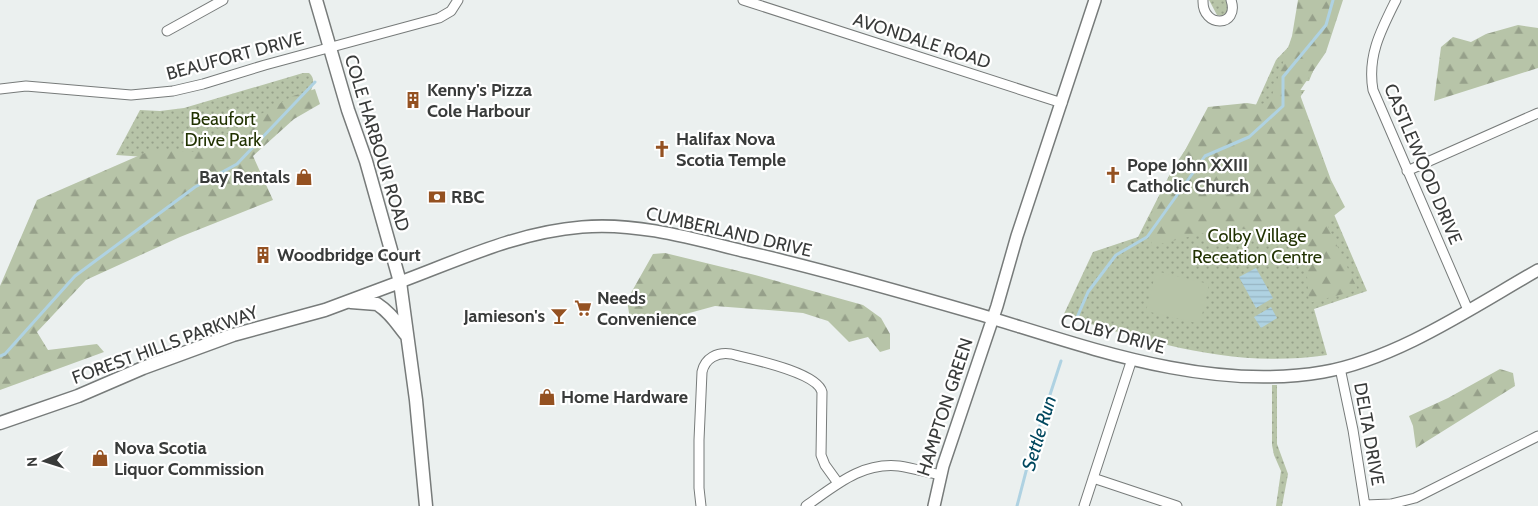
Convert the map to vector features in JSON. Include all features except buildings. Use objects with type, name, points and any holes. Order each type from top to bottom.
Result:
[{"type":"main road","name":"COLE HARBOUR ROAD","points":[[316,0],[328,48],[366,161],[400,282],[416,400],[426,506]]},
{"type":"main road","name":"FOREST HILLS PARKWAY","points":[[0,423],[78,396],[143,368],[233,335],[325,310],[400,282]]},
{"type":"main road","points":[[346,302],[377,304],[389,312],[408,338]]},
{"type":"street","points":[[167,31],[223,0]]},
{"type":"street","name":"BEAUFORT DRIVE","points":[[0,89],[26,86],[131,95],[160,93],[203,84],[440,18],[451,11],[458,0]]},
{"type":"street","name":"AVONDALE ROAD","points":[[743,0],[1062,103]]},
{"type":"street","points":[[992,319],[1017,236],[1095,0]]},
{"type":"street","points":[[1203,0],[1203,8],[1211,19],[1224,21],[1233,12],[1231,0]]},
{"type":"street","name":"CASTLEWOOD DRIVE","points":[[1396,0],[1375,45],[1371,78],[1376,98],[1468,310]]},
{"type":"street","points":[[1407,171],[1538,114]]},
{"type":"street","name":"CUMBERLAND DRIVE","points":[[400,282],[514,239],[581,227],[614,227],[659,232],[775,258],[992,319]]},
{"type":"street","name":"COLBY DRIVE","points":[[992,319],[1132,359],[1199,373],[1255,378],[1313,373],[1340,368],[1385,353],[1468,310],[1538,270]]},
{"type":"street","name":"HAMPTON GREEN","points":[[934,506],[940,475],[992,319]]},
{"type":"street","points":[[701,506],[699,493],[699,449],[702,372],[707,361],[719,354],[731,354],[789,370],[818,384],[822,392],[821,454],[825,465],[838,483]]},
{"type":"street","points":[[1084,506],[1132,359]]},
{"type":"street","name":"DELTA DRIVE","points":[[1340,368],[1354,430],[1365,505]]},
{"type":"street","points":[[1365,505],[1391,504],[1415,498],[1538,436]]},
{"type":"street","points":[[806,506],[838,483],[858,472],[881,466],[899,466],[940,475]]},
{"type":"street","points":[[1094,478],[1177,506]]},
{"type":"green space","points":[[1209,0],[1227,0],[1229,4],[1228,13],[1223,16],[1217,15]]},
{"type":"green space","points":[[1298,0],[1343,0],[1326,52],[1299,92],[1331,180],[1345,207],[1326,222],[1358,290],[1309,303],[1304,236],[1228,227],[1152,246],[1148,220],[1208,107],[1247,103],[1259,105],[1270,101],[1292,36]]},
{"type":"green space","name":"Colby Village Receation Centre","points":[[1342,0],[1309,81],[1284,82],[1287,90],[1305,90],[1290,112],[1367,291],[1314,309],[1327,355],[1292,358],[1225,356],[1193,351],[1063,316],[1093,252],[1138,237],[1173,168],[1201,127],[1250,118],[1276,60],[1295,40]]},
{"type":"green space","points":[[1518,25],[1538,28],[1538,68],[1434,101],[1441,47],[1453,37],[1471,42],[1486,34]]},
{"type":"green space","name":"Beaufort Drive Park","points":[[303,73],[309,73],[313,78],[310,93],[236,163],[116,155],[140,110],[160,111],[184,108]]},
{"type":"green space","points":[[315,89],[320,104],[294,119],[253,156],[273,200],[180,237],[86,280],[37,332],[48,350],[97,344],[104,352],[0,390],[0,286],[37,200],[154,149],[194,152],[293,96]]},
{"type":"green space","points":[[665,253],[755,275],[863,305],[881,318],[890,334],[890,349],[880,352],[868,337],[849,342],[828,321],[803,313],[715,306],[671,318],[630,319],[627,300],[653,254]]},
{"type":"green space","points":[[1156,271],[1209,284],[1200,324],[1146,311]]},
{"type":"green space","points":[[1500,369],[1513,373],[1515,386],[1416,448],[1413,426],[1409,416],[1448,398]]},
{"type":"green space","points":[[1272,385],[1277,385],[1277,444],[1288,474],[1282,506],[1276,506],[1281,471],[1272,445]]},
{"type":"water","points":[[1256,268],[1273,298],[1256,308],[1239,277]]},
{"type":"water","points":[[1271,307],[1277,318],[1261,328],[1254,317]]},
{"type":"waterway","name":"Settle Run","points":[[1075,322],[1088,292],[1116,255],[1147,237],[1205,156],[1249,137],[1283,106],[1283,77],[1326,25],[1333,0]]},
{"type":"waterway","points":[[0,356],[5,354],[75,276],[195,187],[237,164],[315,82]]},
{"type":"waterway","name":"Settle Run","points":[[1017,506],[1030,456],[1061,361]]},
{"type":"place","name":"Kenny's Pizza Cole Harbour","points":[[413,100]]},
{"type":"place","name":"Halifax Nova Scotia Temple","points":[[662,149]]},
{"type":"place","name":"Pope John XXIII Catholic Church","points":[[1113,175]]},
{"type":"place","name":"Bay Rentals","points":[[304,177]]},
{"type":"place","name":"RBC","points":[[437,197]]},
{"type":"place","name":"Woodbridge Court","points":[[263,255]]},
{"type":"place","name":"Needs Convenience","points":[[583,308]]},
{"type":"place","name":"Jamieson's","points":[[559,316]]},
{"type":"place","name":"Home Hardware","points":[[547,397]]},
{"type":"place","name":"Nova Scotia Liquor Commission","points":[[100,458]]}]
